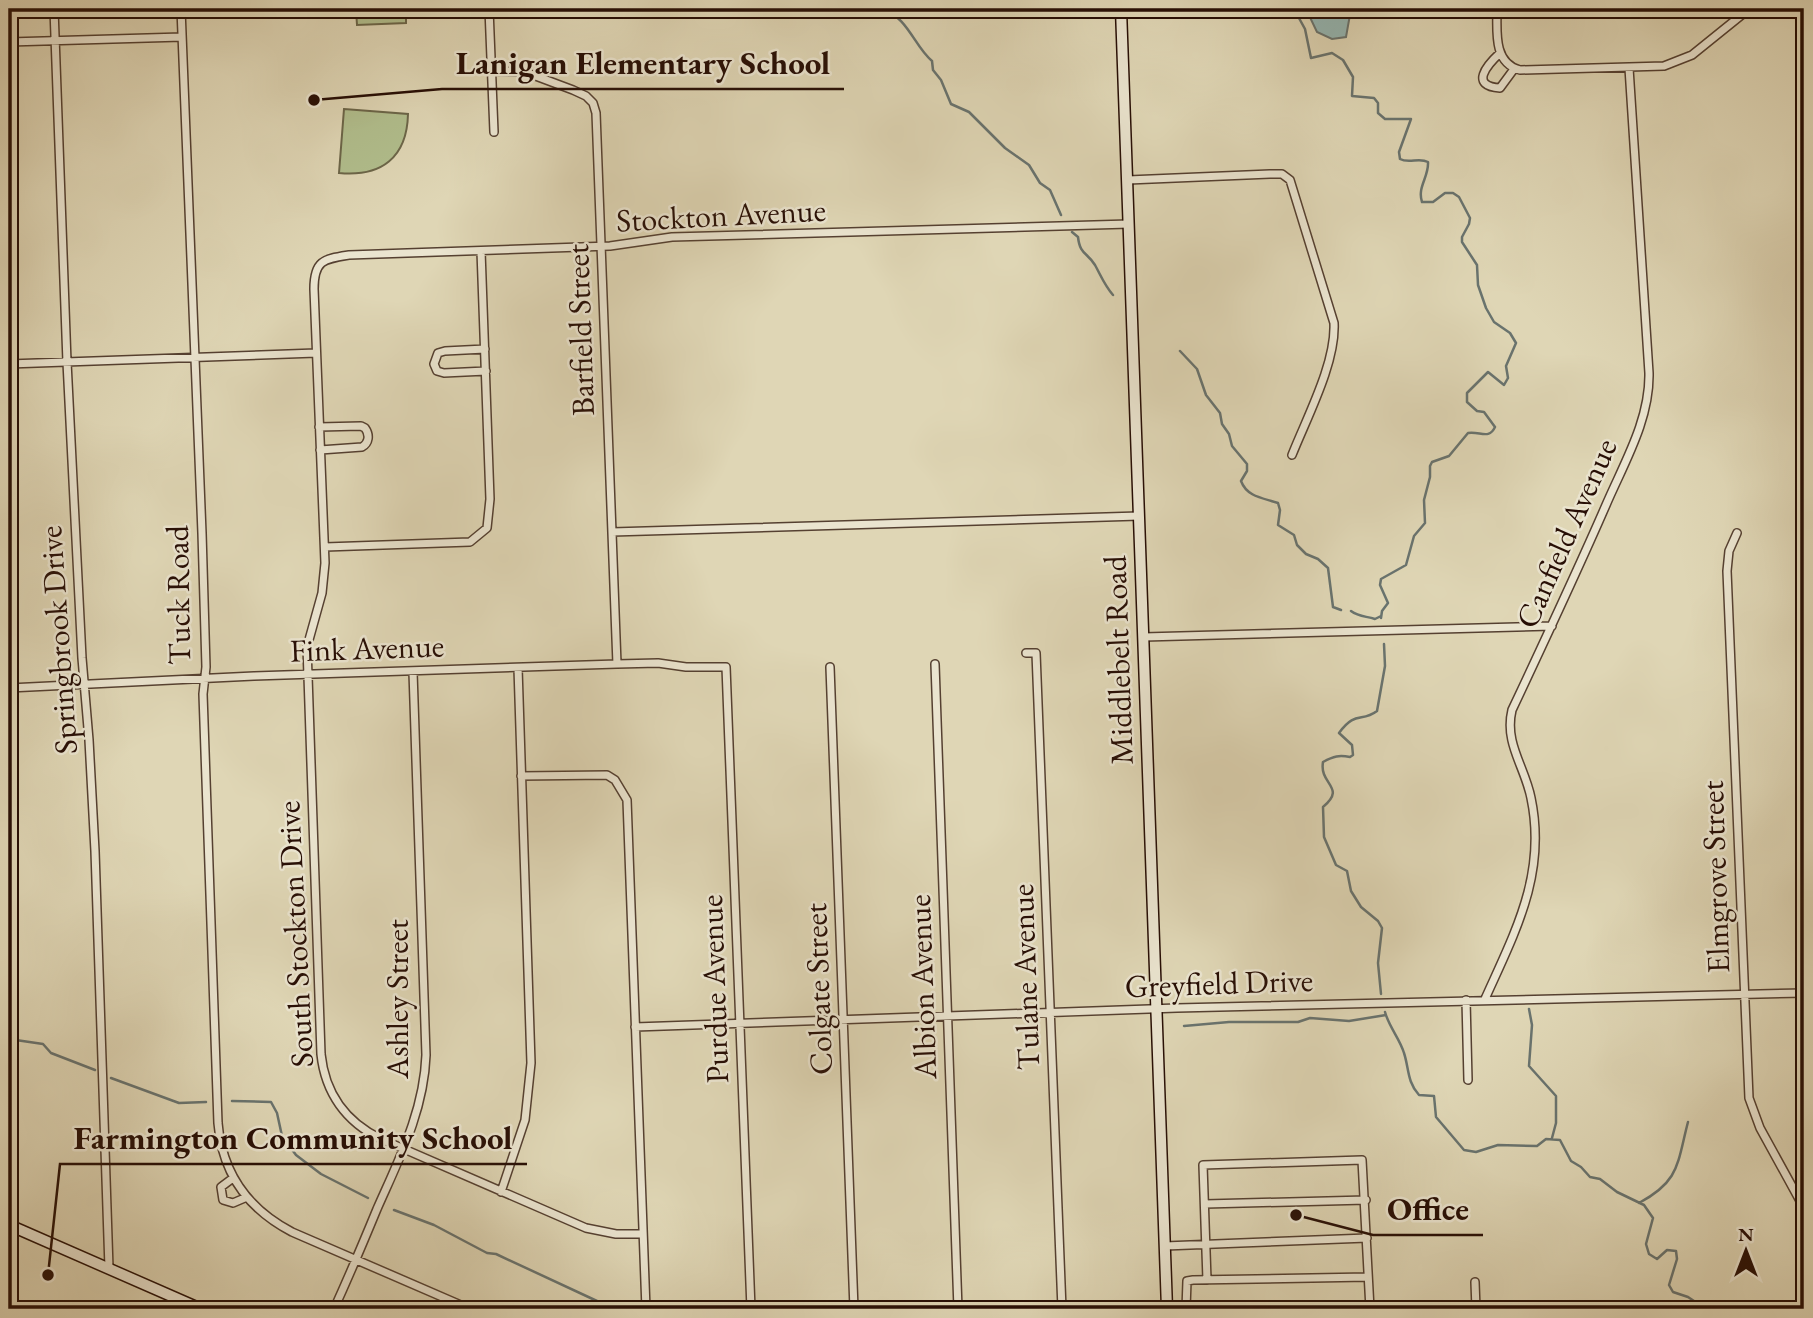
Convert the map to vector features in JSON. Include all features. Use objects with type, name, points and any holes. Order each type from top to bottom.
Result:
[{"type":"street","name":"Springbrook Drive","points":[[54,9],[67,362],[99,968],[109,1268]]},
{"type":"street","name":"Tuck Road","points":[[181,9],[195,359],[218,1123],[225,1160],[233,1178],[247,1197],[279,1225],[470,1309]]},
{"type":"street","points":[[489,9],[494,132]]},
{"type":"street","name":"Middlebelt Road","points":[[1121,9],[1167,1309]]},
{"type":"street","points":[[1497,9],[1498,47],[1506,62],[1514,69],[1664,66],[1692,55],[1749,9]]},
{"type":"street","points":[[9,42],[182,37]]},
{"type":"street","points":[[1500,53],[1484,69],[1484,82],[1491,88],[1500,88],[1514,69]]},
{"type":"street","name":"Canfield Avenue","points":[[1485,999],[1525,910],[1536,853],[1531,796],[1513,748],[1509,725],[1512,710],[1636,436],[1648,400],[1629,68]]},
{"type":"street","name":"Barfield Street","points":[[492,71],[525,72],[573,90],[586,96],[593,103],[596,113],[617,664]]},
{"type":"street","points":[[1128,180],[1282,174],[1290,180],[1335,323],[1335,340],[1328,365],[1292,455]]},
{"type":"street","name":"Stockton Avenue","points":[[319,265],[328,258],[349,255],[601,246],[673,237],[1129,224]]},
{"type":"street","points":[[325,547],[470,542],[487,528],[490,499],[481,251]]},
{"type":"street","name":"South Stockton Drive","points":[[319,265],[314,275],[318,427],[325,547],[324,582],[307,647],[323,1071],[336,1100],[351,1120],[371,1134],[586,1228],[616,1234],[643,1234]]},
{"type":"street","points":[[485,349],[438,353],[434,364],[437,371],[444,373],[486,371]]},
{"type":"street","points":[[9,364],[316,353]]},
{"type":"street","points":[[318,427],[361,426],[365,428],[368,436],[362,447],[320,450]]},
{"type":"street","points":[[612,532],[1139,516]]},
{"type":"street","name":"Elmgrove Street","points":[[1737,533],[1729,551],[1727,571],[1747,1077],[1752,1110],[1804,1208]]},
{"type":"street","points":[[1144,637],[1552,626]]},
{"type":"street","name":"Tulane Avenue","points":[[1026,653],[1036,653],[1062,1309]]},
{"type":"street","name":"Fink Avenue","points":[[9,688],[205,678],[617,664],[658,663],[687,667],[726,667]]},
{"type":"street","name":"Albion Avenue","points":[[935,663],[958,1309]]},
{"type":"street","name":"Purdue Avenue","points":[[726,667],[751,1309]]},
{"type":"street","name":"Colgate Street","points":[[830,667],[854,1309]]},
{"type":"street","points":[[501,1192],[525,1120],[530,1083],[531,1011],[518,668]]},
{"type":"street","name":"Ashley Street","points":[[334,1309],[404,1149],[421,1101],[426,1055],[413,672]]},
{"type":"street","points":[[521,776],[594,773],[607,775],[623,790],[628,810],[646,1309]]},
{"type":"street","name":"Greyfield Drive","points":[[635,1027],[1485,999],[1804,993]]},
{"type":"street","points":[[1466,1000],[1468,1080]]},
{"type":"street","points":[[1208,1280],[1203,1165],[1362,1160],[1370,1309]]},
{"type":"street","name":"Tuck Road","points":[[233,1178],[221,1187],[223,1200],[233,1203],[247,1197]]},
{"type":"street","points":[[1205,1204],[1366,1200]]},
{"type":"street","points":[[9,1224],[201,1309]]},
{"type":"street","points":[[1165,1246],[1367,1238]]},
{"type":"street","points":[[1186,1309],[1186,1282],[1368,1277]]},
{"type":"street","points":[[1475,1283],[1476,1309]]},
{"type":"green space","points":[[356,9],[406,9],[406,23],[357,25]]},
{"type":"green space","points":[[344,109],[408,114],[403,142],[389,162],[367,172],[339,173]]},
{"type":"water","points":[[1306,9],[1351,9],[1346,37],[1332,39],[1317,32]]},
{"type":"waterway","points":[[882,9],[898,18],[932,61],[933,70],[941,80],[951,104],[969,112],[1005,148],[1029,165],[1040,183],[1050,190],[1061,215]]},
{"type":"waterway","points":[[1294,9],[1305,29],[1311,58],[1332,53],[1343,60],[1353,77],[1352,96],[1374,98],[1378,103],[1378,113],[1385,119],[1411,119],[1399,152],[1400,159],[1428,162],[1421,192],[1422,202],[1433,202],[1445,193],[1453,193],[1459,197],[1470,218],[1462,242],[1477,265],[1478,285],[1486,308],[1494,322],[1510,333],[1516,343],[1506,366],[1508,378],[1504,385],[1488,372],[1467,393],[1467,402],[1477,411],[1484,412],[1495,427],[1493,431],[1487,434],[1468,433],[1449,456],[1432,462],[1430,466],[1424,500],[1425,523],[1414,536],[1406,565],[1381,579],[1380,585],[1388,603],[1381,618]]},
{"type":"waterway","points":[[1072,232],[1078,237],[1082,250],[1095,265],[1113,295]]},
{"type":"waterway","points":[[1180,351],[1197,369],[1206,395],[1220,413],[1232,446],[1247,464],[1247,471],[1241,481],[1244,486],[1256,496],[1278,503],[1278,525],[1294,535],[1297,545],[1306,554],[1318,559],[1328,568],[1333,607],[1341,610]]},
{"type":"waterway","points":[[1351,611],[1375,619],[1381,616]]},
{"type":"waterway","points":[[1381,994],[1378,963],[1382,928],[1378,921],[1361,907],[1351,891],[1347,871],[1336,865],[1324,837],[1323,807],[1333,795],[1323,770],[1323,762],[1336,756],[1353,755],[1352,745],[1339,733],[1354,719],[1377,711],[1385,666],[1384,644]]},
{"type":"waterway","points":[[1529,1009],[1532,1025],[1529,1066],[1556,1096],[1556,1123],[1552,1138]]},
{"type":"waterway","points":[[1385,1012],[1402,1048],[1415,1090],[1419,1095],[1434,1096],[1436,1117],[1464,1150],[1476,1152],[1498,1145],[1537,1146],[1546,1139],[1560,1140],[1571,1161],[1590,1177],[1600,1179],[1617,1192],[1644,1205],[1653,1218],[1646,1244],[1649,1254],[1657,1259],[1667,1250],[1676,1251],[1677,1259],[1669,1285],[1673,1292],[1688,1297],[1706,1309]]},
{"type":"waterway","points":[[1184,1026],[1229,1022],[1298,1022],[1310,1018],[1349,1021],[1386,1015]]},
{"type":"waterway","points":[[9,1039],[43,1044],[51,1053],[95,1070]]},
{"type":"waterway","points":[[111,1078],[179,1103],[206,1102]]},
{"type":"waterway","points":[[232,1101],[271,1102],[277,1113],[282,1136],[296,1155],[321,1174],[368,1198]]},
{"type":"waterway","points":[[1639,1203],[1670,1179],[1688,1122]]},
{"type":"waterway","points":[[394,1210],[434,1225],[487,1253],[496,1254],[597,1301],[607,1309]]},
{"type":"place","name":"Lanigan Elementary School","points":[[314,100]]},
{"type":"place","name":"Office","points":[[1296,1215]]},
{"type":"place","name":"Farmington Community School","points":[[48,1275]]}]
